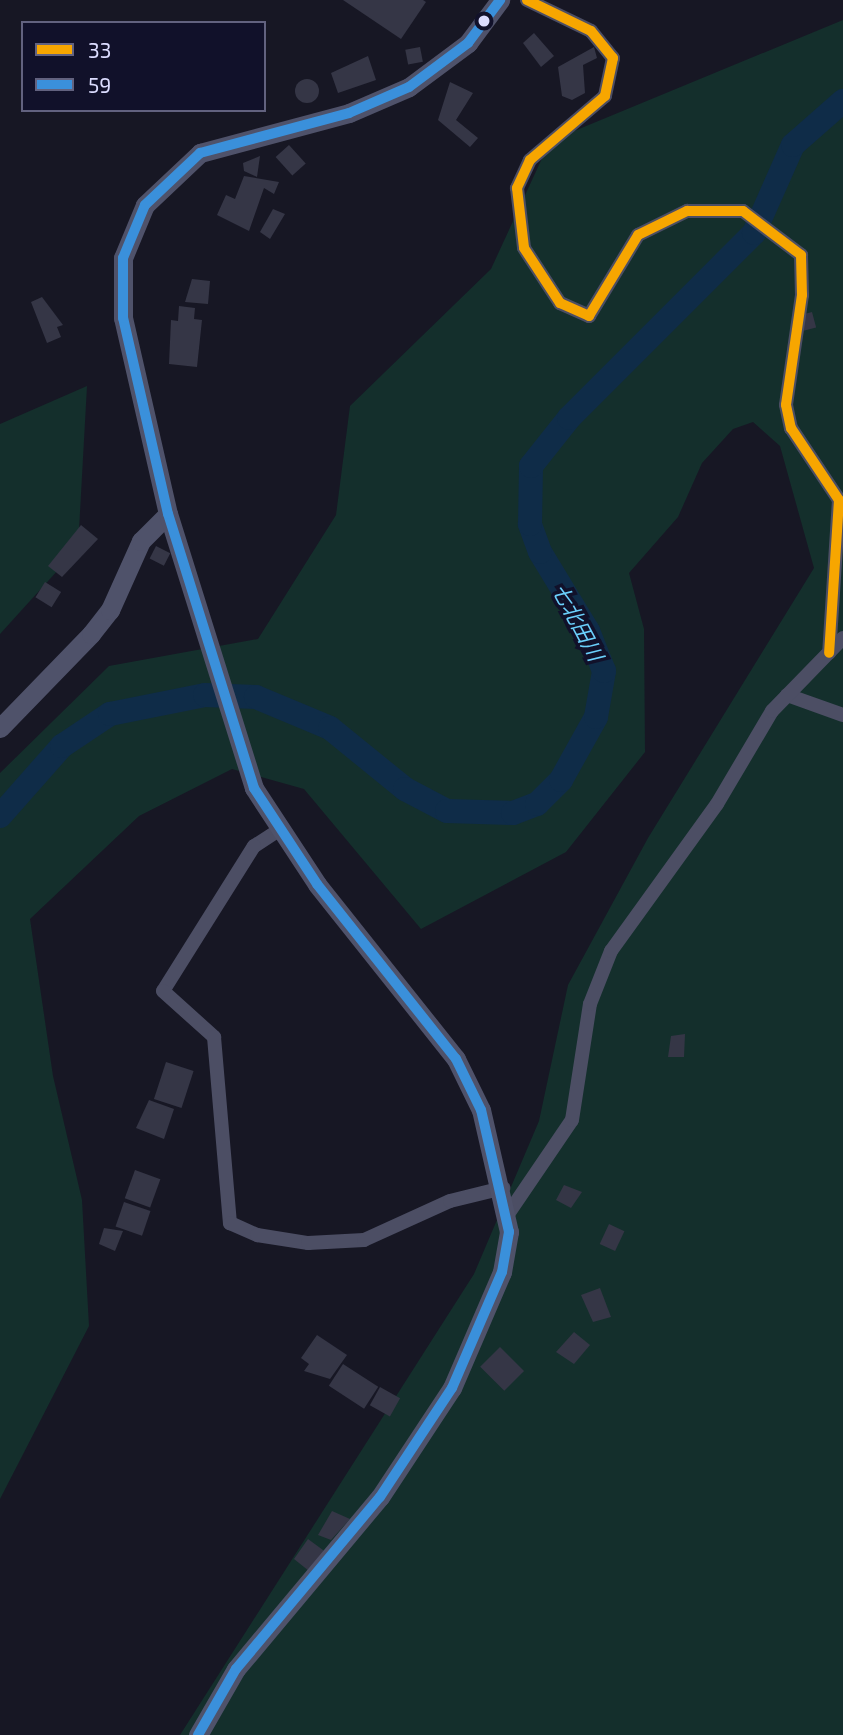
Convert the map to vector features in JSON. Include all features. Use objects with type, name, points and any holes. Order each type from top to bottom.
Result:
[{"type":"main road","points":[[198,1735],[236,1670],[380,1497],[452,1388],[502,1272],[506,1217],[503,1188],[481,1110],[456,1059],[279,830],[254,788],[168,514],[123,318],[123,258],[145,205],[201,153],[349,113],[409,88],[468,43],[500,0]]},
{"type":"main road","points":[[0,728],[91,634],[110,610],[141,541],[168,514]]},
{"type":"street","points":[[527,0],[591,31],[613,58],[605,96],[530,160],[516,188],[524,248],[561,303],[589,316],[628,245],[659,220],[698,209],[743,211],[789,244],[803,268],[787,417],[839,500],[830,653]]},
{"type":"street","points":[[506,1217],[572,1121],[590,1004],[606,960],[787,695],[843,638]]},
{"type":"street","points":[[787,695],[843,715]]},
{"type":"street","points":[[279,830],[254,846],[163,991],[214,1037],[230,1223],[257,1235],[308,1243],[364,1240],[450,1201],[503,1188]]},
{"type":"green space","points":[[843,20],[843,1735],[180,1735],[474,1274],[539,1121],[568,985],[648,838],[814,568],[780,446],[753,422],[733,429],[702,463],[678,517],[629,573],[644,629],[645,752],[566,852],[421,929],[304,789],[232,769],[139,816],[30,919],[53,1076],[82,1200],[89,1326],[0,1499],[0,773],[109,666],[258,639],[336,515],[350,406],[491,269],[550,141]]},
{"type":"green space","points":[[87,386],[78,548],[0,634],[0,424]]},
{"type":"building","points":[[343,0],[423,0],[426,2],[401,39]]},
{"type":"building","points":[[534,33],[554,56],[541,67],[523,43]]},
{"type":"building","points":[[420,47],[423,62],[408,65],[405,50]]},
{"type":"building","points":[[594,47],[597,58],[583,65],[585,93],[572,100],[562,96],[558,67]]},
{"type":"building","points":[[368,56],[376,80],[338,93],[331,73]]},
{"type":"building","points":[[307,79],[315,83],[319,91],[315,99],[307,103],[299,99],[295,91],[299,83]]},
{"type":"building","points":[[450,82],[473,93],[456,120],[478,138],[470,147],[438,120]]},
{"type":"building","points":[[289,145],[306,164],[292,176],[276,157]]},
{"type":"building","points":[[260,156],[257,177],[244,171],[243,163]]},
{"type":"building","points":[[244,176],[279,182],[274,194],[264,188],[249,231],[217,215],[226,195],[235,199]]},
{"type":"building","points":[[273,209],[285,214],[270,239],[260,232]]},
{"type":"building","points":[[192,279],[210,281],[208,304],[185,302]]},
{"type":"building","points":[[42,297],[63,325],[57,327],[61,337],[47,343],[31,302]]},
{"type":"building","points":[[179,306],[195,308],[194,319],[202,320],[197,367],[169,364],[171,320],[178,321]]},
{"type":"building","points":[[812,312],[816,327],[804,331],[799,315]]},
{"type":"building","points":[[81,525],[98,539],[62,577],[48,566]]},
{"type":"building","points":[[156,546],[170,553],[164,566],[150,558]]},
{"type":"building","points":[[45,582],[61,592],[52,607],[35,597]]},
{"type":"building","points":[[685,1034],[684,1057],[668,1057],[671,1036]]},
{"type":"building","points":[[166,1062],[194,1071],[182,1108],[154,1099]]},
{"type":"building","points":[[149,1100],[174,1109],[164,1139],[136,1128]]},
{"type":"building","points":[[135,1170],[160,1179],[150,1207],[125,1198]]},
{"type":"building","points":[[564,1185],[582,1192],[571,1208],[556,1200]]},
{"type":"building","points":[[124,1202],[150,1211],[142,1236],[116,1227]]},
{"type":"building","points":[[609,1224],[624,1231],[615,1251],[600,1244]]},
{"type":"building","points":[[104,1228],[123,1231],[115,1251],[99,1244]]},
{"type":"building","points":[[600,1288],[611,1317],[593,1322],[581,1295]]},
{"type":"building","points":[[574,1332],[590,1345],[574,1364],[556,1352]]},
{"type":"building","points":[[317,1335],[347,1355],[330,1379],[304,1371],[309,1364],[301,1358]]},
{"type":"building","points":[[500,1347],[524,1371],[504,1391],[480,1367]]},
{"type":"building","points":[[343,1364],[378,1387],[364,1409],[329,1386]]},
{"type":"building","points":[[380,1387],[400,1398],[390,1417],[370,1405]]},
{"type":"building","points":[[332,1511],[350,1519],[331,1540],[318,1535]]},
{"type":"building","points":[[308,1539],[327,1553],[309,1571],[294,1559]]},
{"type":"waterway","name":"七北田川","points":[[0,816],[62,746],[110,714],[205,695],[256,697],[330,728],[405,789],[447,811],[513,813],[537,804],[561,780],[596,717],[604,671],[588,631],[540,552],[530,524],[531,466],[569,418],[754,233],[793,145],[843,101]]},
{"type":"transit line","name":"59","points":[[198,1735],[236,1669],[380,1497],[452,1388],[502,1272],[509,1232],[481,1110],[456,1059],[317,884],[254,788],[168,514],[123,318],[123,258],[145,205],[200,153],[349,113],[409,87],[468,43],[500,0]]},
{"type":"transit line","name":"33","points":[[527,0],[591,31],[613,58],[605,96],[530,160],[517,188],[524,248],[560,303],[589,316],[638,235],[687,211],[743,211],[801,255],[802,295],[786,405],[791,428],[839,500],[829,653]]}]
